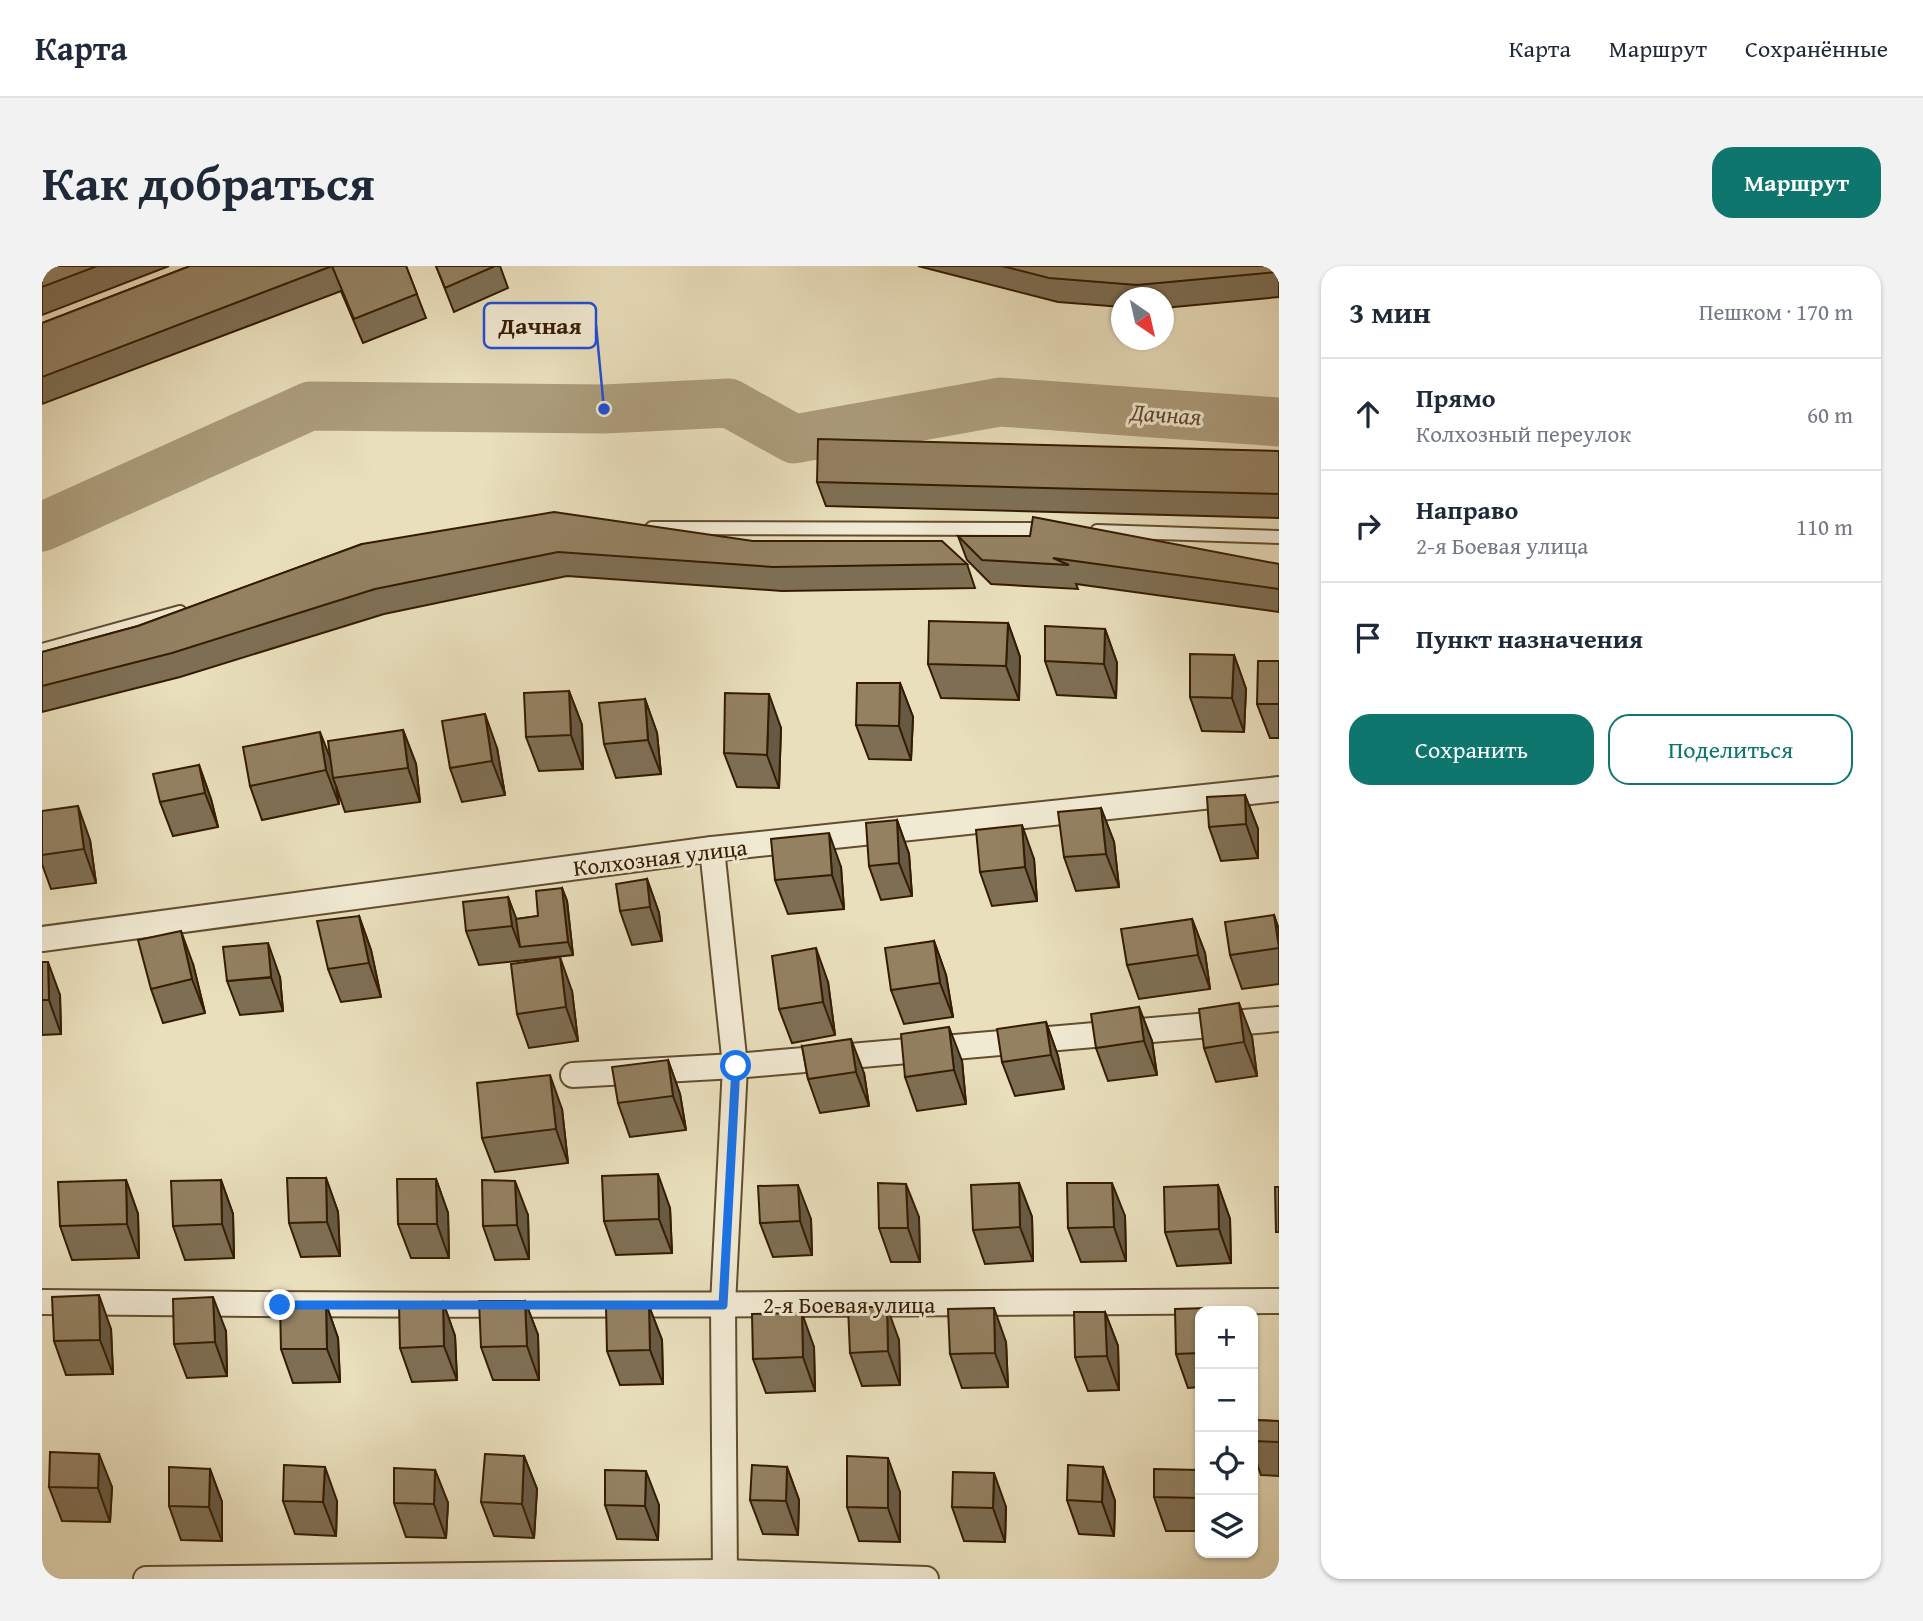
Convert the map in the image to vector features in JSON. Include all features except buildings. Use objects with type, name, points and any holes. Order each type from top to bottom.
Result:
[{"type":"street","name":"Колхозная улица","points":[[42,939],[712,849],[1279,789]]},
{"type":"street","points":[[712,849],[736,1066],[723,1305],[724,1575]]},
{"type":"street","points":[[573,1074],[736,1066],[1279,1019]]},
{"type":"street","name":"2-я Боевая улица","points":[[42,1302],[723,1305],[1279,1301]]},
{"type":"street","points":[[146,1579],[724,1575],[926,1579]]},
{"type":"lane","points":[[642,528],[1055,530]]},
{"type":"lane","points":[[1083,531],[1279,537]]},
{"type":"lane","points":[[42,650],[187,610]]},
{"type":"waterway","name":"Дачная","points":[[42,527],[310,406],[604,409],[729,403],[794,439],[1000,402],[1279,422]]},
{"type":"place","name":"Дачная","points":[[604,409]]},
{"type":"route","points":[[280,1305],[723,1305],[736,1066]]}]
